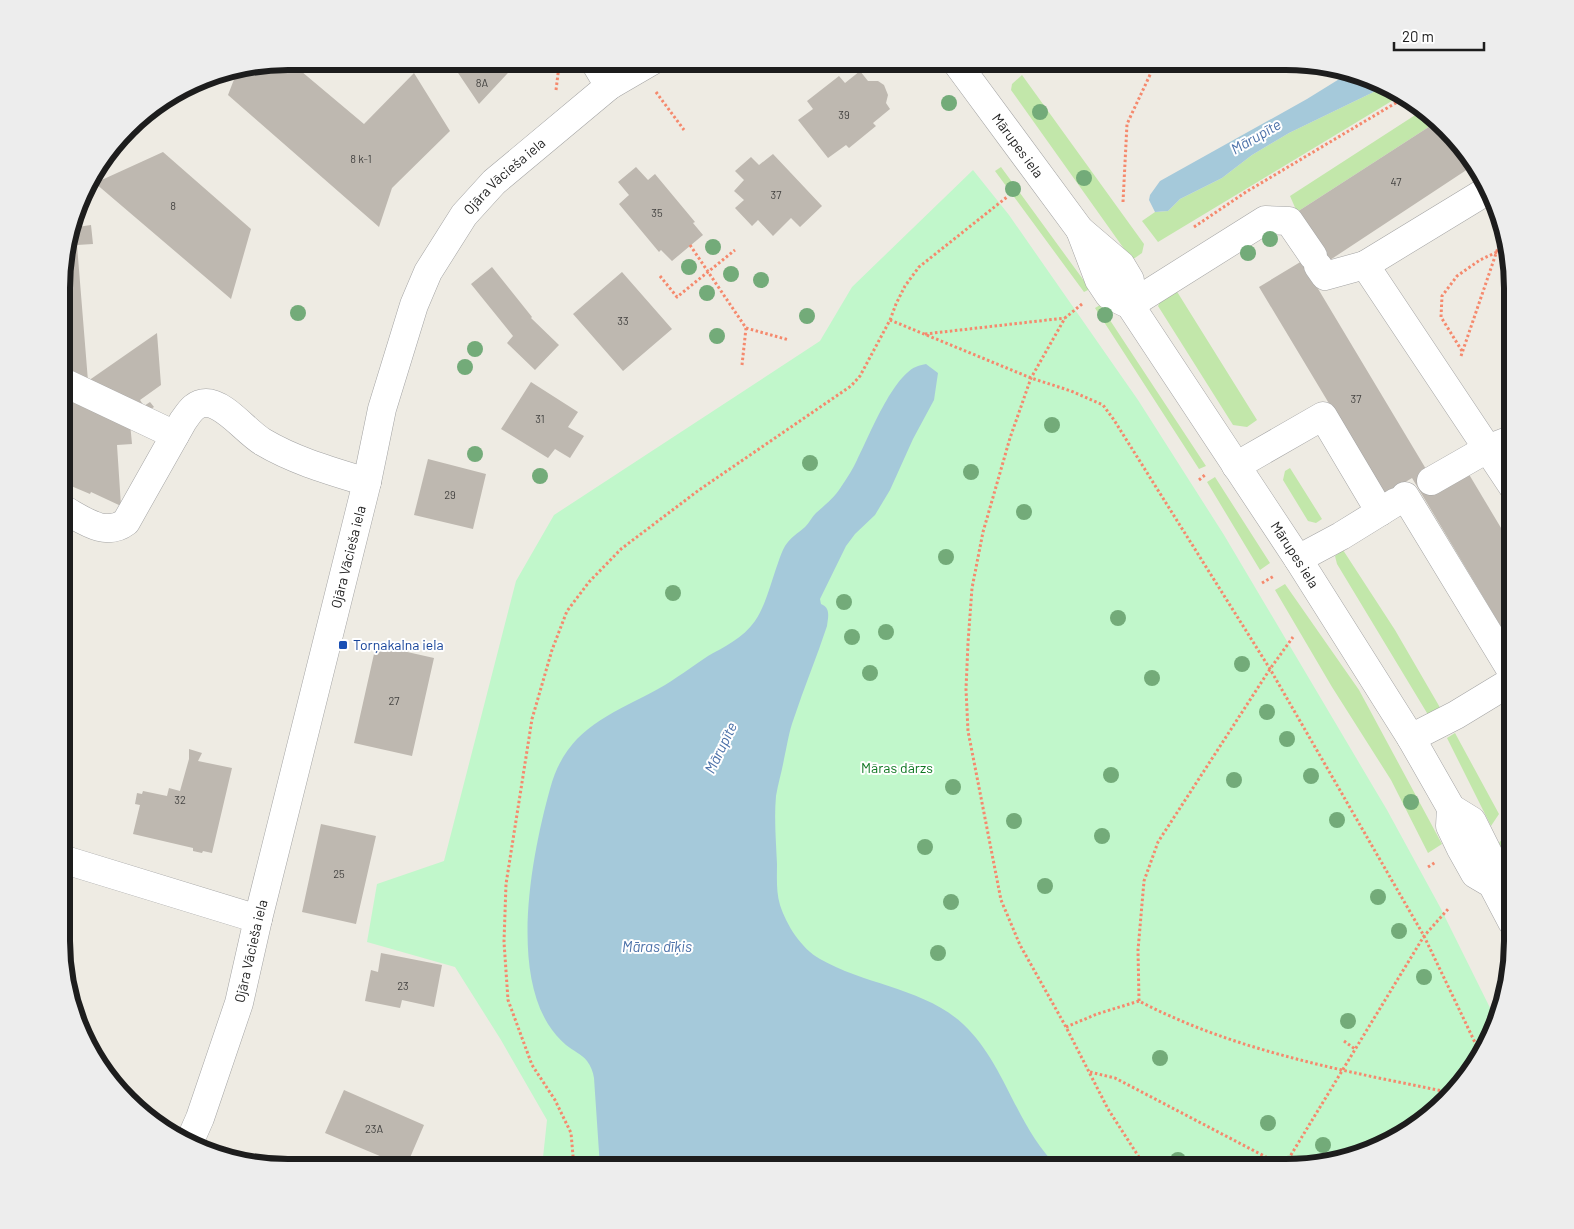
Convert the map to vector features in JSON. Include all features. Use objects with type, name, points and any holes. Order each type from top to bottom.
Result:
[{"type":"street","points":[[599,70],[609,86]]},
{"type":"street","name":"Ojāra Vācieša iela","points":[[192,1137],[200,1118],[239,1003],[258,919],[367,482],[385,400],[414,304],[428,272],[464,215],[494,182],[609,86],[637,70]]},
{"type":"street","name":"Mārupes iela","points":[[962,70],[1080,230],[1099,280],[1109,295],[1130,306],[1298,560],[1411,738],[1451,808],[1450,826],[1476,874],[1492,884],[1504,907]]},
{"type":"street","points":[[1130,306],[1265,220],[1289,221],[1325,276],[1365,265],[1483,193]]},
{"type":"street","points":[[1365,265],[1504,474]]},
{"type":"street","points":[[70,385],[175,435]]},
{"type":"street","points":[[70,513],[100,528],[107,529],[120,526],[126,522],[193,407],[205,403],[216,406],[262,441],[310,465],[367,482]]},
{"type":"street","points":[[1236,466],[1324,416],[1380,512]]},
{"type":"street","points":[[1298,560],[1341,536],[1418,488],[1487,450],[1504,443]]},
{"type":"street","points":[[1418,488],[1504,656]]},
{"type":"street","points":[[1411,738],[1456,715],[1504,685]]},
{"type":"street","points":[[70,860],[258,919]]},
{"type":"path","points":[[1123,202],[1127,124],[1152,70]]},
{"type":"path","points":[[655,89],[684,130]]},
{"type":"path","points":[[1189,231],[1246,192],[1398,101]]},
{"type":"path","points":[[573,1159],[571,1132],[555,1100],[532,1065],[508,1000],[504,942],[506,884],[532,719],[552,650],[567,611],[589,582],[621,548],[699,490],[851,386],[860,376],[890,320],[905,286],[919,268],[1007,197]]},
{"type":"path","points":[[1449,392],[1500,243]]},
{"type":"path","points":[[690,245],[746,328],[790,340]]},
{"type":"path","points":[[660,276],[677,297],[735,250]]},
{"type":"path","points":[[1463,352],[1441,317],[1442,296],[1457,276],[1480,260],[1497,252]]},
{"type":"path","points":[[1085,302],[1065,318],[1031,378],[1010,438],[983,532],[972,588],[966,689],[968,732],[1001,900],[1020,945],[1066,1027],[1108,1108],[1140,1159]]},
{"type":"path","points":[[924,334],[1065,318]]},
{"type":"path","points":[[890,320],[1031,378],[1071,391],[1103,405],[1270,669],[1424,936],[1477,1047]]},
{"type":"path","points":[[742,365],[746,328]]},
{"type":"path","points":[[1138,1001],[1138,950],[1144,881],[1158,842],[1270,669],[1293,637]]},
{"type":"path","points":[[1289,1159],[1424,936],[1449,908]]},
{"type":"path","points":[[1066,1027],[1097,1014],[1138,1001],[1171,1018],[1284,1057],[1444,1091]]},
{"type":"path","points":[[1344,1041],[1355,1049]]},
{"type":"path","points":[[1089,1072],[1115,1078],[1269,1159]]},
{"type":"green space","points":[[1022,75],[1144,244],[1142,253],[1132,260],[1011,90],[1012,84]]},
{"type":"green space","points":[[1378,90],[1395,99],[1158,242],[1142,221],[1155,212],[1168,211],[1180,199],[1222,178],[1252,155],[1289,133]]},
{"type":"green space","points":[[1417,114],[1431,125],[1297,212],[1290,196]]},
{"type":"green space","points":[[1001,167],[1090,289],[1084,292],[995,171]]},
{"type":"green space","name":"Māras dārzs","points":[[973,170],[1009,215],[1138,400],[1224,535],[1387,810],[1440,907],[1492,1012],[1482,1038],[1459,1074],[1430,1105],[1395,1130],[1383,1137],[1343,1152],[1300,1159],[543,1159],[547,1120],[501,1040],[455,967],[367,942],[377,884],[444,861],[516,581],[554,515],[820,341],[852,287]]},
{"type":"green space","points":[[1176,290],[1257,420],[1247,427],[1233,425],[1158,306],[1164,294]]},
{"type":"green space","points":[[1100,305],[1206,466],[1199,469],[1095,308]]},
{"type":"green space","points":[[1290,468],[1322,519],[1316,523],[1308,521],[1283,480],[1285,471]]},
{"type":"green space","points":[[1215,477],[1270,563],[1260,570],[1207,482]]},
{"type":"green space","points":[[1343,550],[1395,630],[1442,711],[1430,718],[1337,564],[1335,556]]},
{"type":"green space","points":[[1285,584],[1359,690],[1442,844],[1428,853],[1391,780],[1332,687],[1275,590]]},
{"type":"green space","points":[[1455,733],[1499,814],[1491,826],[1447,738]]},
{"type":"green space","points":[[1504,836],[1504,853],[1499,843]]},
{"type":"water","name":"Mārupīte","points":[[1343,77],[1378,90],[1289,133],[1252,155],[1222,178],[1180,199],[1168,211],[1155,212],[1149,200],[1150,195],[1160,181],[1307,99]]},
{"type":"water","name":"Māras dīķis","points":[[926,364],[938,373],[934,400],[913,439],[890,490],[875,515],[855,534],[846,546],[820,599],[821,604],[828,610],[827,626],[792,723],[776,796],[775,821],[778,895],[783,913],[791,928],[801,943],[820,959],[837,968],[931,1002],[963,1024],[978,1040],[990,1058],[1032,1134],[1051,1159],[599,1159],[592,1069],[580,1054],[563,1043],[548,1024],[537,999],[530,971],[528,908],[532,876],[543,815],[557,769],[578,738],[591,727],[671,681],[733,642],[750,627],[762,608],[785,546],[838,491],[854,467],[891,393],[909,371]]},
{"type":"building","points":[[274,70],[300,70],[364,124],[414,73],[450,131],[392,188],[379,227],[228,95],[235,76]]},
{"type":"building","points":[[456,70],[511,70],[479,104]]},
{"type":"building","points":[[860,71],[868,81],[878,81],[884,85],[888,95],[886,103],[890,109],[873,123],[876,126],[849,148],[846,145],[828,158],[798,120],[813,109],[807,101],[839,76],[845,83]]},
{"type":"building","points":[[1431,125],[1450,144],[1468,169],[1330,260],[1308,272],[1426,469],[1467,471],[1504,533],[1504,632],[1412,478],[1384,495],[1259,287],[1302,261],[1297,212]]},
{"type":"building","points":[[163,152],[251,229],[231,299],[96,184]]},
{"type":"building","points":[[773,154],[822,206],[800,227],[791,218],[773,236],[758,220],[752,226],[735,208],[744,200],[734,191],[744,180],[735,171],[751,157],[759,165]]},
{"type":"building","points":[[636,167],[648,180],[655,174],[695,222],[693,223],[703,235],[672,261],[661,250],[659,252],[619,204],[629,195],[618,182]]},
{"type":"building","points":[[91,225],[93,244],[77,245],[88,381],[157,333],[161,385],[140,400],[144,406],[150,402],[154,407],[130,423],[132,444],[117,445],[121,506],[91,492],[90,494],[70,486],[70,274],[79,227]]},
{"type":"building","points":[[492,267],[531,318],[559,345],[535,370],[507,343],[513,336],[471,284]]},
{"type":"building","points":[[622,272],[672,329],[623,371],[573,314]]},
{"type":"building","points":[[531,382],[578,412],[568,427],[584,436],[570,458],[555,449],[548,458],[501,429]]},
{"type":"building","points":[[428,459],[486,474],[473,529],[414,515]]},
{"type":"building","points":[[376,645],[434,658],[412,756],[354,743]]},
{"type":"building","points":[[189,749],[202,753],[198,761],[232,768],[212,853],[193,851],[193,848],[133,834],[140,805],[135,804],[137,793],[142,794],[143,791],[167,796],[169,788],[180,791],[189,759]]},
{"type":"building","points":[[321,824],[376,836],[356,924],[302,912]]},
{"type":"building","points":[[381,953],[442,965],[434,1007],[402,1000],[400,1008],[365,1001],[371,970],[378,972]]},
{"type":"building","points":[[344,1090],[424,1125],[409,1159],[387,1159],[325,1133]]},
{"type":"place","name":"Torņakalna iela","points":[[343,645]]}]
